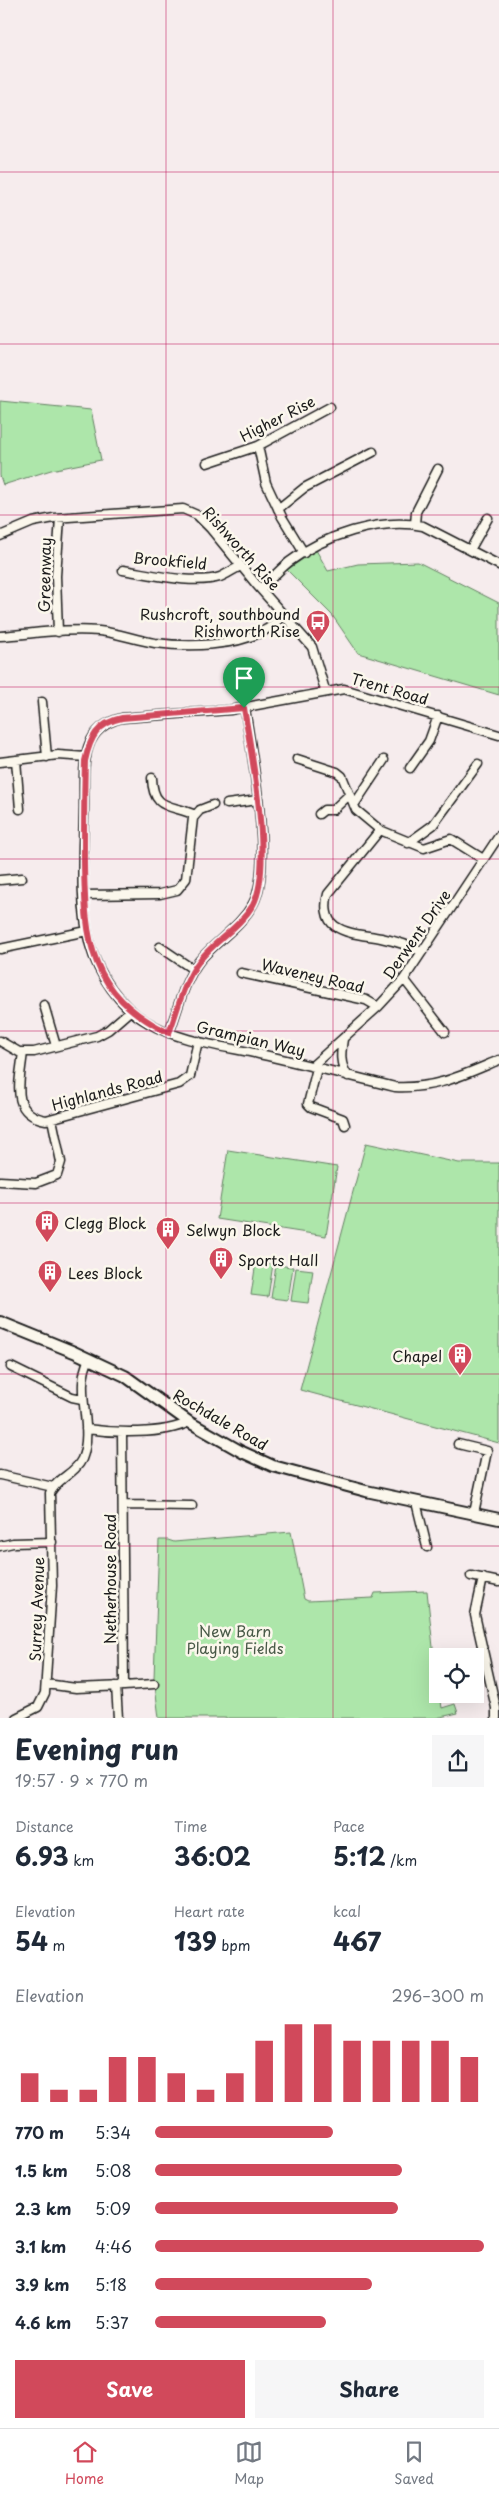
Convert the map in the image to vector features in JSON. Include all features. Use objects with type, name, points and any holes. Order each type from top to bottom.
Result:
[{"type":"main road","name":"Rochdale Road","points":[[0,1322],[90,1359],[125,1376],[189,1422],[242,1452],[273,1466],[416,1502],[499,1519]]},
{"type":"street","name":"Higher Rise","points":[[207,463],[258,446],[330,407]]},
{"type":"street","points":[[258,446],[266,483],[278,509],[304,553]]},
{"type":"street","points":[[278,509],[312,483],[373,452]]},
{"type":"street","points":[[415,524],[416,512],[438,469]]},
{"type":"street","name":"Rishworth Rise","points":[[0,536],[33,522],[60,518],[183,509],[191,511],[210,528],[260,589],[312,647],[325,690]]},
{"type":"street","name":"Greenway","points":[[58,632],[56,576],[60,518]]},
{"type":"street","points":[[470,550],[488,518]]},
{"type":"street","points":[[260,589],[290,561],[304,553],[354,530],[396,523],[415,524],[438,533],[499,565]]},
{"type":"street","name":"Brookfield","points":[[123,570],[189,579],[221,576],[241,566]]},
{"type":"street","points":[[0,636],[100,631],[154,643],[195,645],[247,637],[259,633],[268,629],[284,614]]},
{"type":"street","name":"Trent Road","points":[[86,757],[88,745],[96,731],[108,721],[122,718],[244,708],[276,703],[325,690],[344,688],[499,735]]},
{"type":"street","points":[[42,702],[47,757]]},
{"type":"street","points":[[169,1033],[194,970],[201,959],[239,923],[253,904],[257,893],[261,845],[258,800],[244,708]]},
{"type":"street","points":[[410,768],[429,741],[438,716]]},
{"type":"street","points":[[0,762],[47,757],[86,757]]},
{"type":"street","name":"Grampian Way","points":[[86,757],[84,895],[87,931],[97,964],[116,995],[146,1022],[169,1033],[198,1041],[395,1087],[411,1088],[443,1083],[499,1060]]},
{"type":"street","points":[[297,759],[337,772],[342,776],[356,810],[380,830],[424,848],[451,839],[483,859]]},
{"type":"street","points":[[16,760],[20,809]]},
{"type":"street","points":[[354,804],[384,760]]},
{"type":"street","points":[[408,843],[433,825],[478,764]]},
{"type":"street","points":[[152,778],[154,796],[159,803],[195,815]]},
{"type":"street","points":[[319,814],[324,810],[333,810],[350,795]]},
{"type":"street","points":[[227,804],[258,800]]},
{"type":"street","points":[[84,895],[160,894],[177,890],[186,879],[195,815],[200,810],[213,805]]},
{"type":"street","points":[[380,830],[328,894],[326,902],[328,915],[336,927],[343,930],[410,946],[422,952]]},
{"type":"street","name":"Derwent Drive","points":[[314,1067],[378,1007],[404,979],[499,836]]},
{"type":"street","points":[[0,880],[22,878]]},
{"type":"street","points":[[0,948],[87,931]]},
{"type":"street","points":[[160,947],[194,970]]},
{"type":"street","name":"Waveney Road","points":[[241,973],[366,1000],[378,1007]]},
{"type":"street","points":[[404,979],[445,1032]]},
{"type":"street","points":[[44,1005],[56,1046]]},
{"type":"street","points":[[0,1041],[23,1052],[34,1052],[97,1036],[108,1030],[131,1010]]},
{"type":"street","points":[[343,1039],[341,1059],[343,1069],[348,1076]]},
{"type":"street","name":"Highlands Road","points":[[23,1052],[19,1096],[22,1107],[34,1118],[52,1119],[179,1084],[190,1076],[198,1041]]},
{"type":"street","points":[[314,1067],[308,1104],[311,1107],[343,1118],[345,1125]]},
{"type":"street","points":[[0,1181],[36,1184],[57,1175],[61,1162],[52,1119]]},
{"type":"street","points":[[0,1475],[53,1487],[72,1472],[82,1459],[86,1430],[82,1399],[82,1376],[90,1359]]},
{"type":"street","points":[[11,1367],[72,1397],[82,1399]]},
{"type":"street","points":[[86,1430],[122,1432],[178,1427],[189,1422]]},
{"type":"street","name":"Netherhouse Road","points":[[118,1718],[123,1505],[122,1432]]},
{"type":"street","points":[[458,1444],[488,1451],[474,1513]]},
{"type":"street","name":"Surrey Avenue","points":[[16,1718],[38,1707],[46,1684],[52,1586],[50,1493],[53,1487]]},
{"type":"street","points":[[416,1502],[427,1547]]},
{"type":"street","points":[[123,1505],[192,1506]]},
{"type":"street","points":[[0,1546],[13,1543],[52,1542]]},
{"type":"street","points":[[471,1576],[499,1582]]},
{"type":"street","points":[[483,1578],[475,1615],[496,1708],[496,1718]]},
{"type":"street","points":[[46,1684],[76,1688],[154,1684]]},
{"type":"green space","points":[[0,401],[91,410],[101,460],[51,470],[3,485],[0,476]]},
{"type":"green space","points":[[316,550],[328,571],[358,564],[418,562],[499,603],[499,695],[358,653],[332,615],[287,570]]},
{"type":"green space","points":[[366,1143],[459,1163],[499,1163],[499,1443],[300,1390]]},
{"type":"green space","points":[[228,1150],[337,1167],[326,1236],[217,1219]]},
{"type":"green space","points":[[256,1262],[273,1264],[268,1297],[251,1295]]},
{"type":"green space","points":[[276,1265],[293,1267],[288,1300],[271,1298]]},
{"type":"green space","points":[[296,1268],[313,1270],[308,1303],[291,1301]]},
{"type":"green space","name":"New Barn Playing Fields","points":[[291,1532],[304,1599],[308,1601],[373,1598],[375,1593],[427,1591],[433,1648],[429,1648],[429,1703],[441,1703],[442,1708],[455,1704],[458,1713],[436,1718],[159,1718],[154,1678],[159,1540],[174,1542]]},
{"type":"place","name":"Rushcroft, southbound Rishworth Rise","points":[[318,643]]},
{"type":"place","name":"Clegg Block","points":[[47,1243]]},
{"type":"place","name":"Selwyn Block","points":[[168,1250]]},
{"type":"place","name":"Sports Hall","points":[[221,1280]]},
{"type":"place","name":"Lees Block","points":[[50,1293]]},
{"type":"place","name":"Chapel","points":[[460,1376]]},
{"type":"route","points":[[244,708],[260,809],[261,845],[257,893],[253,904],[239,923],[201,959],[193,971],[169,1033],[146,1022],[116,995],[106,981],[90,946],[85,919],[84,895],[84,784],[88,745],[96,731],[108,721],[122,718],[244,708]]}]
